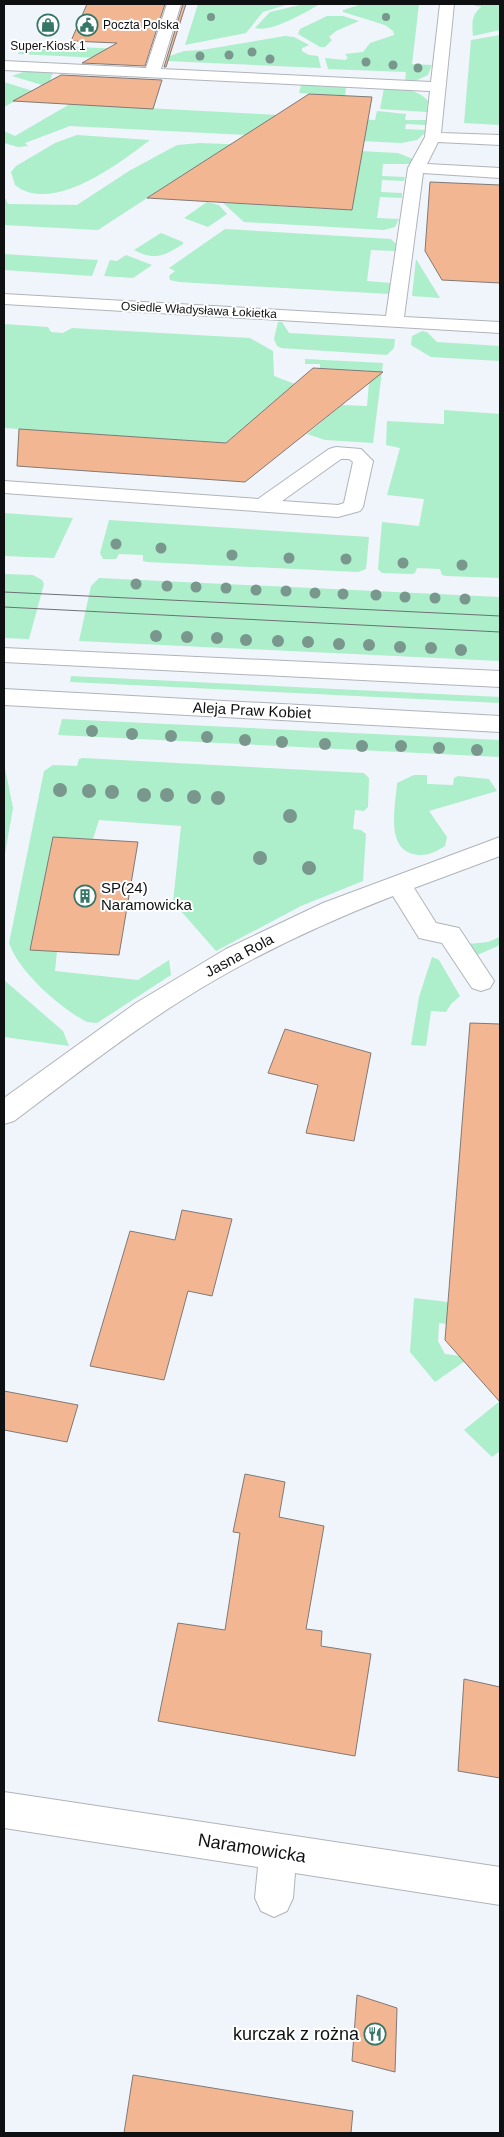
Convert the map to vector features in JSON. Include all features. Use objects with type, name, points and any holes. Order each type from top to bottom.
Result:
[{"type":"street","points":[[152,73],[174,4]]},
{"type":"street","points":[[394,322],[416,168],[433,137],[447,4]]},
{"type":"street","points":[[4,66],[439,87]]},
{"type":"street","points":[[433,137],[500,140]]},
{"type":"street","points":[[416,168],[500,172]]},
{"type":"street","name":"Osiedle Władysława Łokietka","points":[[4,299],[500,328]]},
{"type":"street","points":[[4,487],[263,506],[338,511],[353,508],[363,460],[354,453],[336,453],[263,506]]},
{"type":"street","points":[[4,655],[500,679]]},
{"type":"street","name":"Aleja Praw Kobiet","points":[[4,697],[500,724]]},
{"type":"street","name":"Jasna Rola","points":[[11,1099],[174,990],[234,956],[292,927],[398,884],[500,846]]},
{"type":"street","points":[[398,884],[428,931],[450,935],[481,981]]},
{"type":"street","name":"Naramowicka","points":[[4,1810],[500,1886]]},
{"type":"street","points":[[274,1898],[278,1852]]},
{"type":"green space","points":[[198,4],[289,4],[263,12],[246,33],[185,45]]},
{"type":"green space","points":[[304,4],[320,4],[279,25],[262,29],[255,28],[270,12]]},
{"type":"green space","points":[[362,4],[419,4],[412,64],[432,65],[428,75],[413,82],[405,82],[406,72],[328,69],[325,58],[345,60],[348,58],[345,54],[363,52],[370,43],[394,35],[393,31],[385,25],[343,12],[343,10]]},
{"type":"green space","points":[[469,4],[500,4],[500,30],[473,36],[473,20],[481,7]]},
{"type":"green space","points":[[327,16],[343,16],[359,21],[336,31],[329,37],[332,40],[325,47],[320,47],[298,34],[300,29]]},
{"type":"green space","points":[[500,35],[500,125],[464,123],[471,40]]},
{"type":"green space","points":[[285,36],[294,37],[309,45],[302,48],[302,51],[309,55],[318,56],[321,68],[166,61],[167,57],[184,51],[202,50]]},
{"type":"green space","points":[[22,44],[137,50],[143,60],[18,54]]},
{"type":"green space","points":[[26,71],[53,72],[50,81],[42,85],[12,76]]},
{"type":"green space","points":[[4,82],[33,91],[4,107]]},
{"type":"green space","points":[[301,85],[346,87],[345,96],[299,93]]},
{"type":"green space","points":[[384,88],[408,90],[419,94],[428,101],[427,112],[380,109]]},
{"type":"green space","points":[[70,104],[375,120],[377,111],[406,114],[405,120],[426,120],[426,125],[406,124],[405,129],[425,130],[425,133],[417,140],[401,143],[70,126],[25,143],[28,146],[18,147],[4,143],[4,131],[15,136]]},
{"type":"green space","points":[[77,135],[150,140],[104,172],[66,190],[47,194],[30,193],[15,185],[11,172],[16,166],[55,143]]},
{"type":"green space","points":[[200,143],[272,146],[265,179],[184,174],[98,230],[4,225],[4,196],[8,204],[77,205],[129,171],[177,145]]},
{"type":"green space","points":[[340,150],[398,153],[413,159],[409,164],[383,164],[382,176],[405,177],[404,181],[382,180],[381,192],[402,193],[402,198],[380,197],[377,218],[399,219],[395,227],[384,230],[244,222],[223,203],[352,210],[356,184]]},
{"type":"green space","points":[[207,202],[219,205],[227,214],[208,227],[184,218]]},
{"type":"green space","points":[[225,229],[391,239],[396,244],[395,251],[371,250],[367,281],[391,283],[389,294],[170,280],[169,276],[175,271],[169,268]]},
{"type":"green space","points":[[161,233],[183,242],[183,244],[159,256],[148,255],[134,250]]},
{"type":"green space","points":[[4,254],[98,260],[92,276],[4,270]]},
{"type":"green space","points":[[126,255],[152,265],[133,278],[104,276],[110,260],[117,261]]},
{"type":"green space","points":[[416,259],[440,298],[412,296]]},
{"type":"green space","points":[[278,322],[282,322],[289,333],[395,339],[394,348],[387,355],[281,348],[277,346],[274,339]]},
{"type":"green space","points":[[4,324],[48,327],[51,332],[63,333],[72,328],[250,338],[273,351],[274,376],[295,384],[226,443],[4,428]]},
{"type":"green space","points":[[422,331],[427,332],[437,342],[500,346],[500,361],[431,357],[411,345],[412,336]]},
{"type":"green space","points":[[305,359],[383,363],[373,443],[325,440],[307,434],[342,405],[367,406],[370,371],[320,368],[320,364],[305,364]]},
{"type":"green space","points":[[444,410],[500,414],[500,578],[446,576],[442,575],[440,569],[417,568],[415,573],[412,574],[382,573],[378,569],[382,522],[419,526],[424,499],[387,495],[400,448],[386,445],[387,421],[444,424]]},
{"type":"green space","points":[[4,513],[73,518],[54,558],[4,556]]},
{"type":"green space","points":[[109,520],[369,537],[366,569],[358,572],[147,562],[143,561],[143,555],[119,554],[116,559],[103,559],[100,553]]},
{"type":"green space","points":[[4,574],[33,575],[42,580],[44,584],[29,639],[4,638]]},
{"type":"green space","points":[[99,578],[500,597],[500,661],[79,641],[91,586]]},
{"type":"green space","points":[[71,676],[500,697],[500,703],[70,682]]},
{"type":"green space","points":[[62,719],[500,740],[500,757],[58,735]]},
{"type":"green space","points":[[79,759],[364,773],[369,778],[368,807],[364,811],[355,810],[353,829],[361,830],[366,834],[363,881],[301,906],[216,951],[173,902],[181,826],[99,820],[93,839],[53,837],[57,951],[55,971],[138,980],[169,960],[171,975],[97,1023],[87,1022],[65,1008],[31,977],[14,954],[9,943],[44,771],[53,765],[77,766]]},
{"type":"green space","points":[[4,763],[13,808],[4,859]]},
{"type":"green space","points":[[414,775],[427,775],[427,784],[453,785],[454,778],[458,776],[489,779],[497,791],[429,811],[447,837],[445,846],[430,854],[413,854],[404,850],[399,843],[395,834],[394,813],[397,783]]},
{"type":"green space","points":[[500,937],[500,945],[475,956],[468,944],[488,942]]},
{"type":"green space","points":[[432,957],[439,960],[460,996],[451,1004],[446,1012],[431,1011],[426,1046],[411,1045],[419,997]]},
{"type":"green space","points":[[4,980],[63,1031],[69,1046],[4,1037]]},
{"type":"green space","points":[[414,1298],[448,1302],[447,1324],[439,1323],[438,1341],[445,1354],[460,1356],[465,1361],[435,1382],[410,1352]]},
{"type":"green space","points":[[500,1401],[500,1451],[492,1457],[464,1430]]},
{"type":"building","points":[[87,4],[165,4],[145,66],[82,63],[117,43],[71,41]]},
{"type":"building","points":[[183,4],[186,4],[166,67],[164,67]]},
{"type":"building","points":[[61,75],[162,80],[153,109],[13,101]]},
{"type":"building","points":[[309,94],[372,97],[352,210],[147,198]]},
{"type":"building","points":[[430,182],[500,185],[500,283],[442,280],[425,251]]},
{"type":"building","points":[[313,368],[383,372],[245,482],[17,466],[19,429],[226,443]]},
{"type":"building","name":"SP(24) Naramowicka","points":[[53,837],[138,842],[119,955],[30,950]]},
{"type":"building","points":[[470,1023],[500,1024],[500,1402],[445,1340]]},
{"type":"building","points":[[285,1029],[371,1053],[354,1141],[306,1133],[318,1085],[268,1073]]},
{"type":"building","points":[[182,1210],[232,1219],[212,1296],[188,1291],[164,1380],[90,1366],[130,1231],[175,1240]]},
{"type":"building","points":[[4,1391],[78,1405],[67,1442],[4,1430]]},
{"type":"building","points":[[245,1474],[285,1482],[279,1517],[324,1526],[306,1629],[322,1631],[321,1646],[371,1654],[355,1756],[158,1721],[178,1623],[225,1630],[240,1533],[233,1532]]},
{"type":"building","points":[[464,1679],[500,1687],[500,1778],[458,1771]]},
{"type":"building","name":"kurczak z rożna","points":[[357,1995],[397,2008],[395,2072],[352,2061]]},
{"type":"building","points":[[133,2075],[353,2111],[351,2133],[124,2133]]},
{"type":"tram line","points":[[4,592],[500,616]]},
{"type":"tram line","points":[[4,607],[500,632]]},
{"type":"place","name":"Super-Kiosk 1","points":[[48,25]]},
{"type":"place","name":"Poczta Polska","points":[[87,25]]},
{"type":"place","name":"SP(24) Naramowicka","points":[[85,896]]},
{"type":"place","name":"kurczak z rożna","points":[[375,2034]]}]
